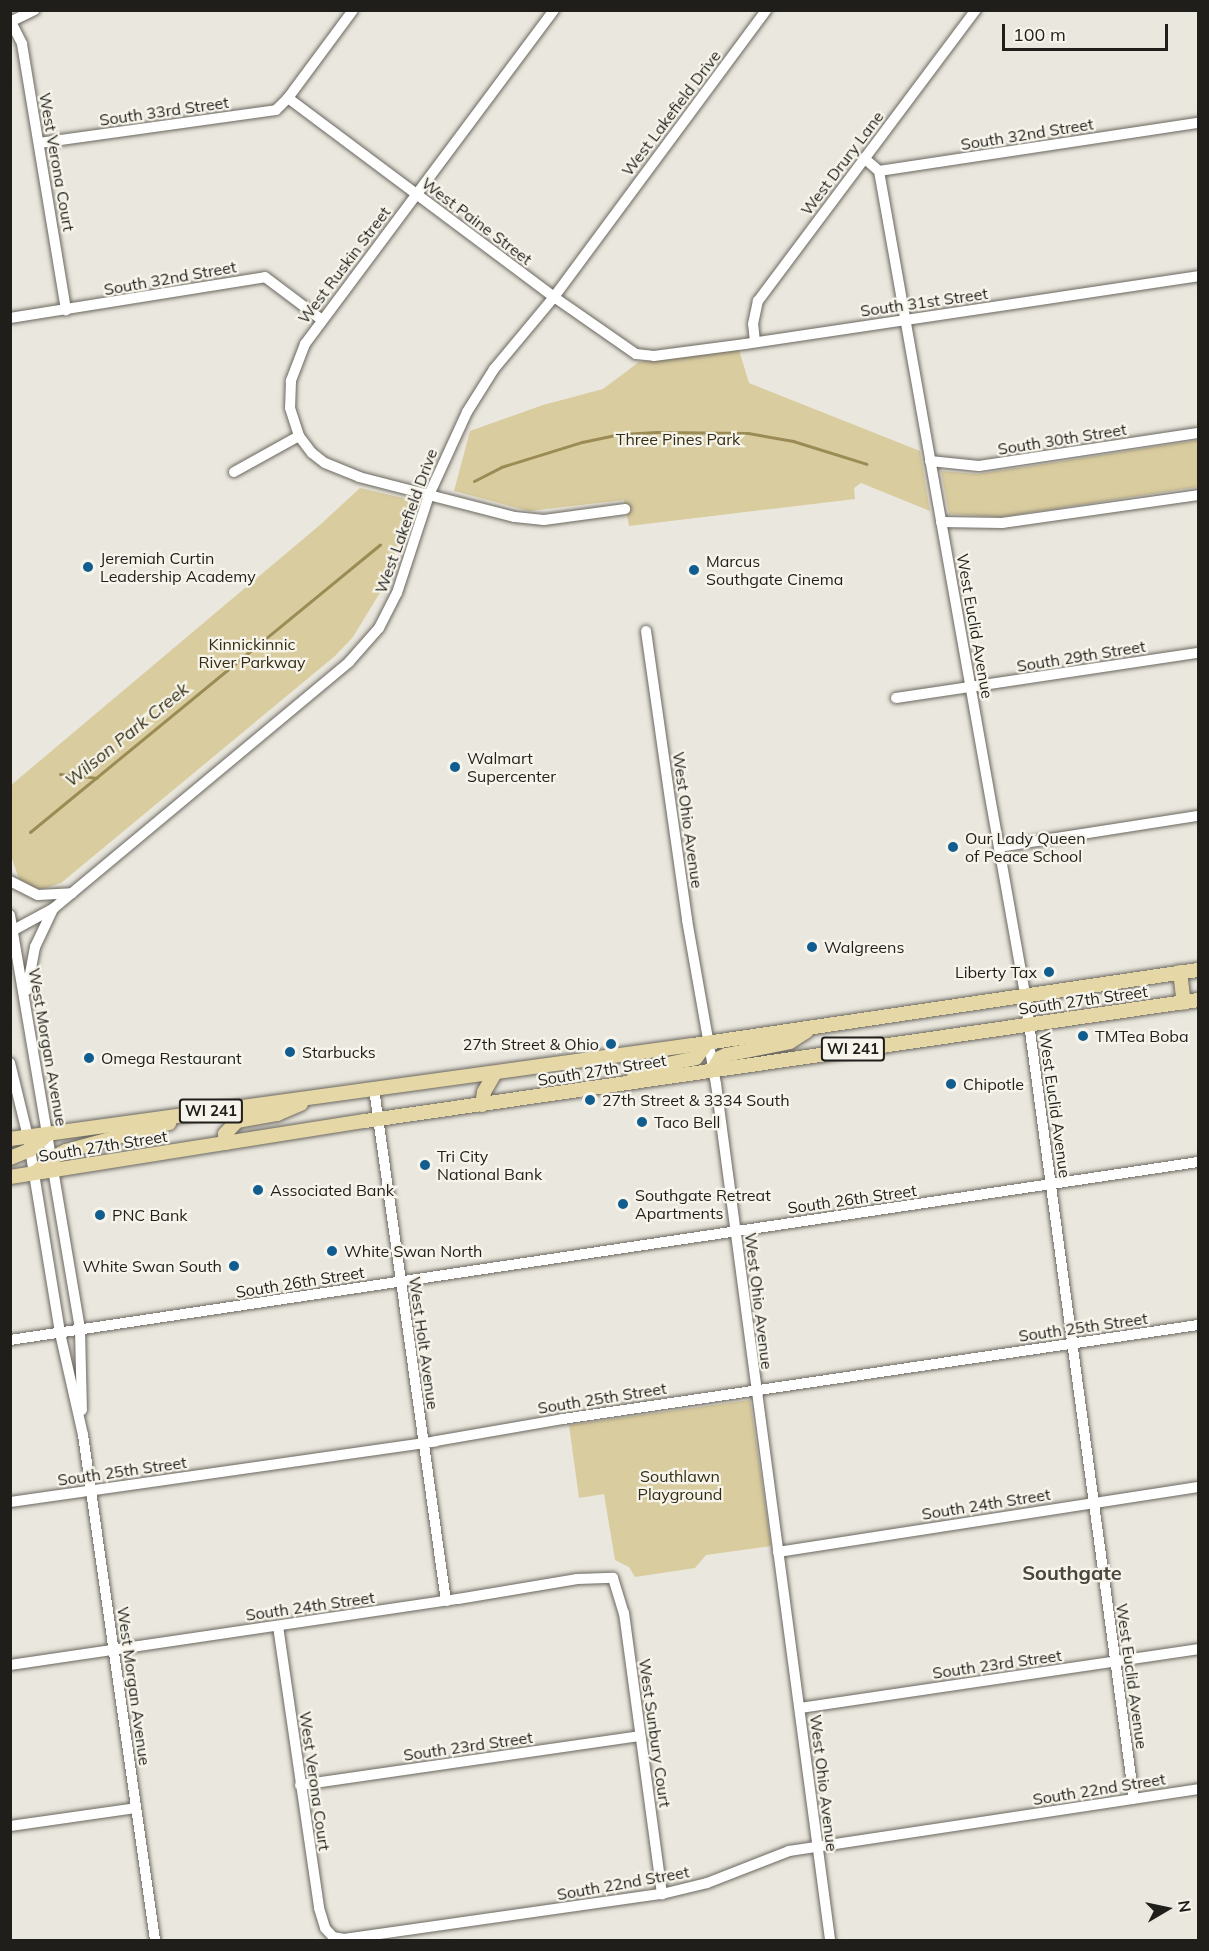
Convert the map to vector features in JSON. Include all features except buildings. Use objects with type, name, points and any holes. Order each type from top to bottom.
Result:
[{"type":"main road","name":"South 27th Street","points":[[48,1134],[707,1043],[1198,970]]},
{"type":"main road","points":[[1180,972],[1184,1003]]},
{"type":"main road","name":"South 27th Street","points":[[53,1164],[226,1143],[1029,1023],[1198,1000]]},
{"type":"main road","points":[[713,1070],[720,1058],[726,1055],[790,1042],[813,1027]]},
{"type":"main road","points":[[629,1083],[644,1069],[696,1058],[707,1043]]},
{"type":"main road","points":[[482,1105],[484,1092],[495,1073]]},
{"type":"main road","points":[[226,1143],[225,1134],[237,1121],[277,1114],[320,1096]]},
{"type":"main road","points":[[34,1174],[53,1164],[66,1151],[141,1133],[199,1112]]},
{"type":"main road","points":[[10,1158],[29,1143],[48,1134]]},
{"type":"main road","name":"South 27th Street","points":[[10,1139],[29,1143]]},
{"type":"main road","name":"South 27th Street","points":[[10,1178],[34,1174]]},
{"type":"street","points":[[11,20],[35,10]]},
{"type":"street","points":[[288,98],[353,10]]},
{"type":"street","name":"West Ruskin Street","points":[[429,495],[359,477],[325,464],[299,436],[290,408],[291,381],[305,344],[322,320],[554,10]]},
{"type":"street","name":"West Lakefield Drive","points":[[12,932],[54,908],[350,662],[379,628],[397,593],[429,495],[450,445],[483,386],[554,297],[766,10]]},
{"type":"street","name":"West Drury Lane","points":[[755,342],[753,324],[758,301],[976,10]]},
{"type":"street","name":"West Verona Court","points":[[11,20],[22,44],[66,310]]},
{"type":"street","name":"South 33rd Street","points":[[39,143],[276,110],[288,98]]},
{"type":"street","name":"West Paine Street","points":[[288,98],[626,349],[636,354],[654,356]]},
{"type":"street","name":"South 32nd Street","points":[[879,171],[1198,123]]},
{"type":"street","points":[[864,158],[879,171]]},
{"type":"street","name":"West Euclid Avenue","points":[[879,171],[1025,994],[1134,1799]]},
{"type":"street","name":"South 31st Street","points":[[654,356],[1198,276]]},
{"type":"street","name":"South 32nd Street","points":[[10,318],[265,277],[322,320]]},
{"type":"street","name":"South 30th Street","points":[[930,461],[979,466],[1198,433]]},
{"type":"street","points":[[234,472],[299,436]]},
{"type":"street","points":[[429,495],[514,517],[544,520],[626,509]]},
{"type":"street","points":[[941,522],[1002,523],[1198,495]]},
{"type":"street","name":"West Ohio Avenue","points":[[646,631],[707,1043],[713,1070],[830,1941]]},
{"type":"street","name":"South 29th Street","points":[[896,698],[1198,653]]},
{"type":"street","points":[[999,847],[1198,816]]},
{"type":"street","points":[[10,881],[38,895],[72,893]]},
{"type":"street","points":[[25,1002],[35,947],[54,908]]},
{"type":"street","name":"West Morgan Avenue","points":[[10,915],[80,1330],[83,1435]]},
{"type":"street","name":"West Morgan Avenue","points":[[10,1063],[29,1143],[60,1333],[83,1435],[155,1941]]},
{"type":"street","name":"West Holt Avenue","points":[[374,1089],[446,1601]]},
{"type":"street","name":"South 26th Street","points":[[10,1340],[1198,1162]]},
{"type":"street","name":"South 25th Street","points":[[10,1502],[423,1443],[756,1390],[1198,1325]]},
{"type":"street","name":"South 24th Street","points":[[778,1552],[1198,1487]]},
{"type":"street","name":"South 24th Street","points":[[10,1665],[446,1601],[577,1579],[613,1578]]},
{"type":"street","name":"West Sunbury Court","points":[[613,1578],[624,1613],[662,1894]]},
{"type":"street","name":"West Verona Court","points":[[278,1626],[319,1908],[325,1928],[333,1937]]},
{"type":"street","name":"South 23rd Street","points":[[800,1708],[1198,1649]]},
{"type":"street","name":"South 23rd Street","points":[[300,1785],[639,1736]]},
{"type":"street","name":"South 22nd Street","points":[[333,1937],[344,1939],[366,1937],[662,1894],[707,1883],[789,1851],[1198,1789]]},
{"type":"street","points":[[10,1826],[136,1808]]},
{"type":"green space","name":"Three Pines Park","points":[[739,350],[749,383],[920,451],[930,511],[861,483],[854,488],[855,499],[629,526],[624,500],[529,511],[454,491],[470,431],[543,405],[603,389],[639,362]]},
{"type":"green space","points":[[1198,440],[1198,487],[1000,517],[949,514],[941,471],[978,474]]},
{"type":"green space","name":"Kinnickinnic River Parkway","points":[[360,488],[403,498],[408,502],[410,508],[384,586],[353,637],[335,656],[61,883],[43,889],[33,888],[19,879],[11,856],[10,786],[321,524]]},
{"type":"green space","name":"Southlawn Playground","points":[[750,1400],[771,1546],[706,1555],[695,1568],[635,1577],[629,1567],[615,1560],[604,1494],[579,1498],[569,1425]]},
{"type":"waterway","name":"Wilson Park Creek","points":[[474,481],[501,467],[582,442],[621,434],[657,432],[748,433],[793,441],[867,464]]},
{"type":"waterway","name":"Wilson Park Creek","points":[[30,832],[380,545]]},
{"type":"waterway","points":[[60,774],[97,778]]},
{"type":"place","name":"Jeremiah Curtin Leadership Academy","points":[[88,567]]},
{"type":"place","name":"Marcus Southgate Cinema","points":[[694,570]]},
{"type":"place","name":"Walmart Supercenter","points":[[455,767]]},
{"type":"place","name":"Our Lady Queen of Peace School","points":[[953,847]]},
{"type":"place","name":"Walgreens","points":[[812,947]]},
{"type":"place","name":"Liberty Tax","points":[[1049,972]]},
{"type":"place","name":"TMTea Boba","points":[[1083,1036]]},
{"type":"place","name":"27th Street & Ohio","points":[[611,1044]]},
{"type":"place","name":"Starbucks","points":[[290,1052]]},
{"type":"place","name":"Omega Restaurant","points":[[89,1058]]},
{"type":"place","name":"Chipotle","points":[[951,1084]]},
{"type":"place","name":"27th Street & 3334 South","points":[[590,1100]]},
{"type":"place","name":"Taco Bell","points":[[642,1122]]},
{"type":"place","name":"Tri City National Bank","points":[[425,1165]]},
{"type":"place","name":"Associated Bank","points":[[258,1190]]},
{"type":"place","name":"Southgate Retreat Apartments","points":[[623,1204]]},
{"type":"place","name":"PNC Bank","points":[[100,1215]]},
{"type":"place","name":"White Swan North","points":[[332,1251]]},
{"type":"place","name":"White Swan South","points":[[234,1266]]},
{"type":"district","name":"Southgate","points":[[1072,1572]]}]
